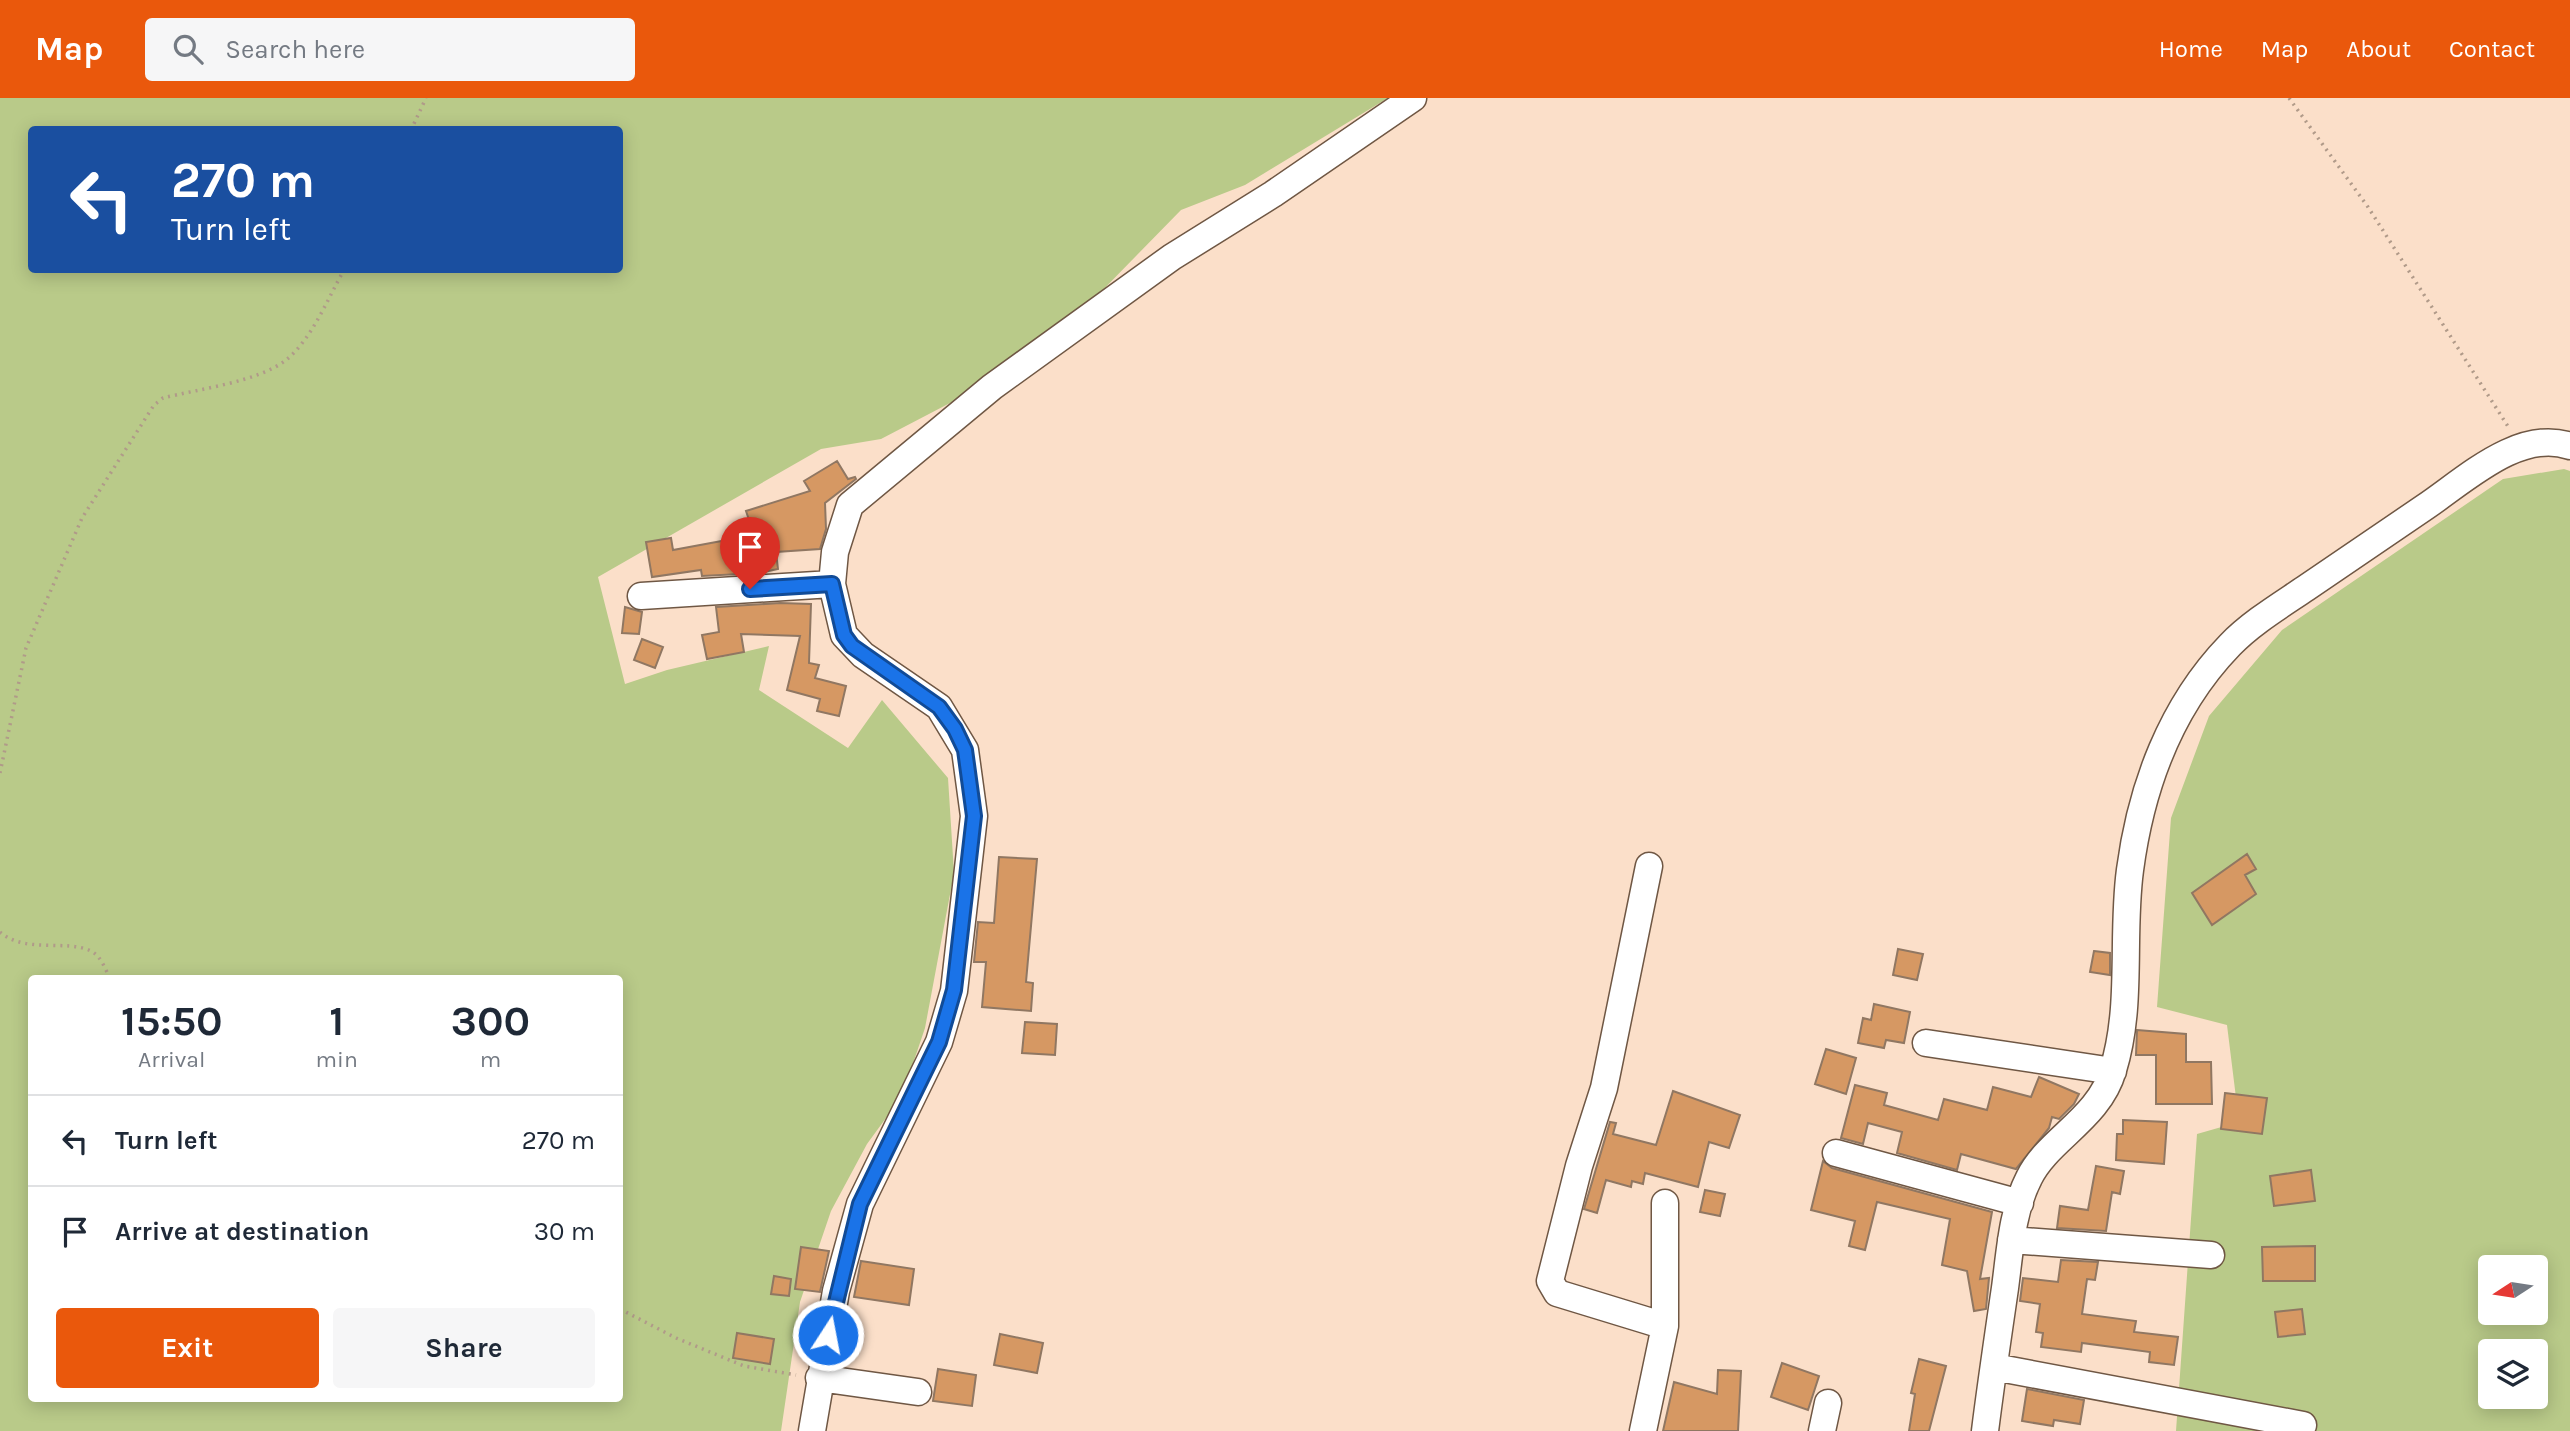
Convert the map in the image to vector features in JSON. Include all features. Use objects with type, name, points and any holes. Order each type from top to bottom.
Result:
[{"type":"street","points":[[812,1431],[836,1291],[860,1204],[934,1053],[954,990],[974,816],[965,750],[955,729],[939,707],[852,646],[844,635],[832,584],[835,552],[850,505],[891,468],[933,438],[992,387],[1172,257],[1273,194],[1413,98]]},
{"type":"street","points":[[1985,1431],[2011,1240],[2020,1203],[2029,1176],[2081,1123],[2104,1092],[2113,1071],[2125,1006],[2129,874],[2141,806],[2164,742],[2195,689],[2231,643],[2275,609],[2483,468],[2521,447],[2561,443],[2570,446]]},
{"type":"street","points":[[641,596],[832,584]]},
{"type":"street","points":[[1649,866],[1604,1088],[1579,1166],[1549,1281],[1557,1293],[1665,1326]]},
{"type":"street","points":[[1926,1043],[2113,1071]]},
{"type":"street","points":[[1836,1153],[2020,1203]]},
{"type":"street","points":[[1643,1431],[1665,1326],[1665,1203]]},
{"type":"street","points":[[2011,1240],[2211,1255]]},
{"type":"street","points":[[1994,1367],[2304,1425]]},
{"type":"street","points":[[819,1378],[918,1392]]},
{"type":"street","points":[[1822,1431],[1828,1403]]},
{"type":"path","points":[[413,126],[426,98]]},
{"type":"path","points":[[2289,98],[2368,207],[2521,447]]},
{"type":"path","points":[[0,773],[26,648],[82,518],[154,405],[163,398],[256,375],[286,360],[309,332],[342,273]]},
{"type":"path","points":[[0,932],[16,940],[91,951],[102,962],[108,975]]},
{"type":"path","points":[[623,1311],[676,1338],[744,1366],[819,1378]]},
{"type":"green space","points":[[0,98],[1388,98],[1245,185],[1181,210],[1092,301],[973,391],[881,439],[821,449],[598,577],[625,684],[667,670],[769,646],[759,690],[848,748],[882,700],[948,778],[954,873],[925,1028],[902,1096],[867,1144],[831,1211],[800,1302],[781,1431],[0,1431]]},
{"type":"green space","points":[[2564,469],[2570,471],[2570,1431],[2176,1431],[2197,1134],[2239,1122],[2227,1025],[2157,1007],[2171,818],[2209,716],[2282,630],[2503,479]]},
{"type":"building","points":[[837,461],[848,479],[856,479],[825,503],[826,529],[820,549],[776,552],[778,569],[759,573],[702,576],[701,570],[652,577],[646,542],[671,538],[673,550],[754,535],[746,511],[810,491],[804,481]]},
{"type":"building","points":[[811,604],[809,663],[819,665],[815,678],[846,686],[839,716],[817,711],[820,699],[787,690],[800,636],[741,634],[744,652],[707,659],[702,635],[719,632],[716,607]]},
{"type":"building","points":[[625,607],[642,612],[639,634],[622,633]]},
{"type":"building","points":[[642,639],[663,647],[655,668],[634,660]]},
{"type":"building","points":[[2247,854],[2256,869],[2245,875],[2256,894],[2212,925],[2192,893]]},
{"type":"building","points":[[999,857],[1037,859],[1026,982],[1033,983],[1031,1011],[982,1007],[986,962],[974,962],[978,922],[994,923]]},
{"type":"building","points":[[1898,949],[1923,954],[1917,980],[1893,975]]},
{"type":"building","points":[[2094,951],[2110,953],[2110,975],[2090,972]]},
{"type":"building","points":[[1874,1004],[1910,1012],[1904,1043],[1886,1040],[1884,1048],[1858,1043],[1863,1018],[1871,1020]]},
{"type":"building","points":[[1025,1022],[1057,1024],[1055,1055],[1022,1053]]},
{"type":"building","points":[[2137,1030],[2186,1034],[2186,1062],[2211,1062],[2212,1104],[2156,1104],[2156,1055],[2136,1055]]},
{"type":"building","points":[[1826,1049],[1856,1058],[1846,1094],[1815,1084]]},
{"type":"building","points":[[2039,1077],[2079,1094],[2074,1104],[2059,1119],[2052,1117],[2049,1128],[2016,1169],[1961,1154],[1957,1170],[1897,1153],[1902,1132],[1868,1123],[1863,1144],[1841,1138],[1855,1085],[1887,1093],[1884,1105],[1938,1120],[1944,1099],[1987,1110],[1993,1087],[2031,1097]]},
{"type":"building","points":[[1673,1091],[1740,1115],[1729,1148],[1709,1142],[1698,1187],[1645,1173],[1643,1184],[1632,1181],[1631,1187],[1606,1180],[1597,1213],[1584,1209],[1610,1122],[1616,1123],[1613,1134],[1656,1145]]},
{"type":"building","points":[[2225,1093],[2267,1098],[2262,1134],[2221,1129]]},
{"type":"building","points":[[2123,1120],[2167,1122],[2164,1164],[2116,1160],[2117,1134],[2123,1134]]},
{"type":"building","points":[[1823,1161],[1832,1168],[1992,1212],[1980,1279],[1989,1278],[1986,1309],[1974,1311],[1967,1271],[1942,1265],[1950,1219],[1877,1202],[1865,1250],[1849,1246],[1855,1221],[1811,1210]]},
{"type":"building","points":[[2096,1166],[2124,1171],[2120,1194],[2112,1192],[2106,1231],[2057,1228],[2060,1206],[2088,1210]]},
{"type":"building","points":[[2311,1170],[2315,1201],[2274,1206],[2270,1176]]},
{"type":"building","points":[[1705,1190],[1725,1194],[1720,1216],[1700,1212]]},
{"type":"building","points":[[2315,1246],[2315,1281],[2263,1281],[2262,1247]]},
{"type":"building","points":[[801,1247],[829,1251],[820,1292],[795,1289]]},
{"type":"building","points":[[2061,1260],[2098,1262],[2095,1280],[2087,1279],[2082,1314],[2136,1321],[2134,1332],[2178,1337],[2174,1365],[2149,1362],[2150,1352],[2082,1343],[2081,1352],[2041,1347],[2043,1333],[2036,1332],[2040,1304],[2020,1301],[2023,1278],[2058,1282]]},
{"type":"building","points":[[861,1261],[914,1269],[909,1305],[854,1297]]},
{"type":"building","points":[[774,1276],[791,1279],[789,1296],[771,1294]]},
{"type":"building","points":[[2302,1309],[2305,1334],[2278,1337],[2275,1312]]},
{"type":"building","points":[[737,1333],[774,1339],[770,1364],[733,1358]]},
{"type":"building","points":[[1000,1334],[1043,1343],[1037,1373],[994,1365]]},
{"type":"building","points":[[1919,1359],[1946,1366],[1929,1431],[1909,1431],[1915,1394],[1911,1393]]},
{"type":"building","points":[[1782,1363],[1819,1376],[1808,1410],[1771,1397]]},
{"type":"building","points":[[938,1369],[976,1375],[972,1406],[933,1401]]},
{"type":"building","points":[[1718,1370],[1741,1371],[1738,1431],[1663,1431],[1674,1382],[1717,1394]]},
{"type":"building","points":[[2027,1389],[2084,1400],[2080,1424],[2054,1420],[2053,1426],[2022,1421]]},
{"type":"route","points":[[750,589],[832,584],[844,635],[863,656],[939,707],[955,729],[965,750],[971,782],[974,816],[954,990],[939,1042],[860,1204],[836,1291],[828,1335]]}]
